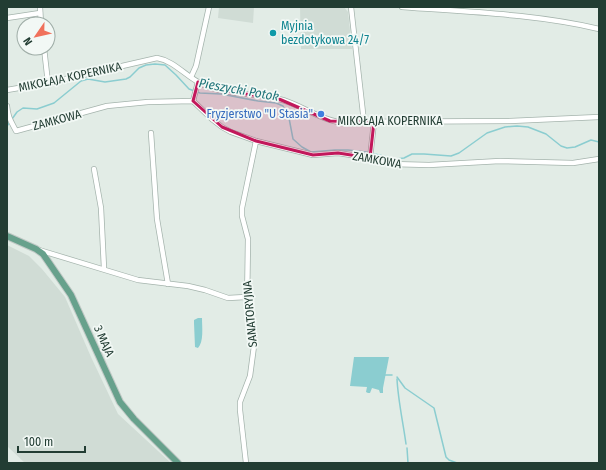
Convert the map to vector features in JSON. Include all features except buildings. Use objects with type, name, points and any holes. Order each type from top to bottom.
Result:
[{"type":"main road","name":"3 MAJA","points":[[7,236],[36,249],[43,254],[71,295],[120,402],[134,419],[178,463]]},
{"type":"street","points":[[40,7],[41,16]]},
{"type":"street","points":[[191,77],[196,66],[209,7]]},
{"type":"street","points":[[351,7],[364,122]]},
{"type":"street","points":[[402,7],[567,21],[599,29]]},
{"type":"street","points":[[7,18],[40,13]]},
{"type":"street","points":[[45,56],[48,83]]},
{"type":"street","name":"MIKOŁAJA KOPERNIKA","points":[[7,90],[48,83],[157,58],[168,62],[198,82],[220,90],[279,99],[330,121],[345,123],[510,121],[599,116]]},
{"type":"street","points":[[193,101],[198,82]]},
{"type":"street","name":"ZAMKOWA","points":[[7,106],[10,121],[16,132],[108,106],[148,102],[193,101],[222,127],[256,141],[313,155],[338,153],[370,155],[391,164],[429,166],[500,161],[573,163],[599,159]]},
{"type":"street","points":[[370,155],[374,122]]},
{"type":"street","points":[[151,133],[157,220],[168,284]]},
{"type":"street","name":"SANATORYJNA","points":[[246,463],[240,410],[250,376],[254,346],[253,330],[246,297],[248,239],[242,216],[242,208],[256,141]]},
{"type":"street","points":[[94,168],[101,208],[104,268]]},
{"type":"street","points":[[36,249],[104,268],[124,276],[196,288],[228,298],[246,297]]},
{"type":"highlighted area","points":[[198,82],[220,90],[279,99],[330,121],[374,122],[370,158],[338,153],[313,155],[256,141],[222,127],[193,101]]},
{"type":"shaded area","points":[[219,7],[254,7],[253,23],[218,18]]},
{"type":"shaded area","points":[[300,7],[344,7],[348,12],[352,49],[301,49]]},
{"type":"shaded area","points":[[7,245],[29,256],[65,297],[118,414],[171,463],[25,463],[7,446]]},
{"type":"water","points":[[202,318],[202,338],[198,348],[195,347],[194,320]]},
{"type":"water","points":[[354,357],[389,357],[383,393],[380,393],[379,390],[372,388],[370,393],[368,393],[366,392],[367,387],[350,386]]},
{"type":"waterway","name":"Pieszycki Potok","points":[[12,119],[17,112],[23,108],[37,109],[54,103],[81,81],[88,79],[105,82],[126,79],[139,68],[146,65],[155,64],[165,65],[189,89],[200,93],[221,94],[276,103],[283,106],[289,118],[293,139],[302,147],[311,152],[348,150],[366,152],[396,159],[404,158],[412,154],[451,156],[459,153],[487,133],[505,127],[517,126],[528,127],[546,134],[561,146],[567,148],[575,147],[591,140],[599,142]]},
{"type":"waterway","name":"Pieszycki Potok","points":[[7,126],[10,122]]},
{"type":"waterway","points":[[385,375],[392,375]]},
{"type":"waterway","points":[[397,377],[405,388],[434,408],[446,457],[457,463]]},
{"type":"waterway","points":[[397,379],[399,403],[406,444]]},
{"type":"waterway","points":[[407,448],[408,463]]},
{"type":"place","name":"Myjnia bezdotykowa 24/7","points":[[273,33]]},
{"type":"place","name":"Fryzjerstwo \"U Stasia\"","points":[[321,114]]}]
